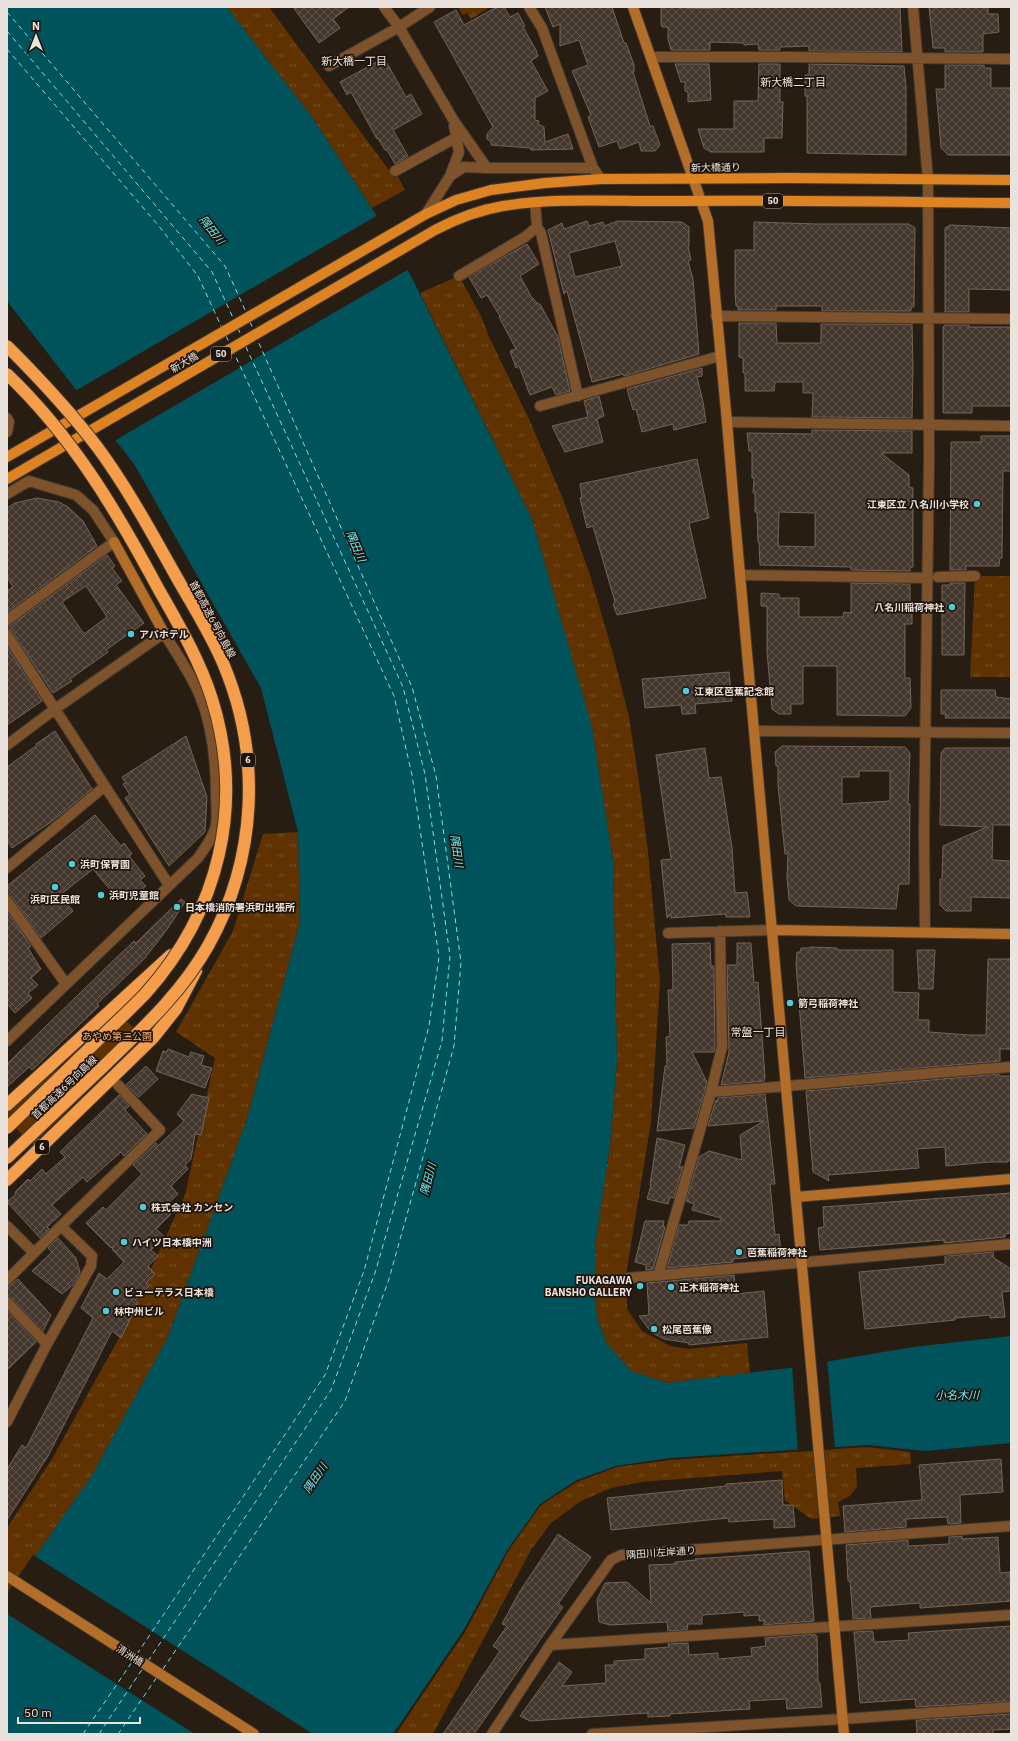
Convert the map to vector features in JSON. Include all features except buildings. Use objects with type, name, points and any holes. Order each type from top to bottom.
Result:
[{"type":"highway","name":"首都高速6号向島線","points":[[7,346],[47,386],[99,450],[150,529],[211,638],[232,689],[240,714],[248,763],[249,812],[246,838],[236,880],[223,916],[207,947],[177,990],[149,1022],[7,1158]]},
{"type":"highway","name":"首都高速6号向島線","points":[[7,374],[66,438],[99,484],[132,540],[191,649],[212,697],[219,722],[225,764],[226,806],[223,836],[214,875],[198,915],[184,939],[146,992],[7,1128]]},
{"type":"highway","points":[[7,1105],[166,960],[184,939]]},
{"type":"highway","name":"6","points":[[7,1180],[127,1065],[153,1038],[176,1009],[207,947]]},
{"type":"main road","name":"新大橋通り","points":[[426,214],[456,200],[491,190],[545,183],[601,179],[694,180],[788,178],[1011,180]]},
{"type":"main road","name":"50","points":[[535,203],[556,201],[1011,203]]},
{"type":"main road","name":"新大橋","points":[[7,479],[434,230],[450,222],[484,210],[502,206],[535,203]]},
{"type":"main road","name":"新大橋","points":[[7,457],[426,214]]},
{"type":"street","points":[[384,7],[399,27],[454,121],[487,168]]},
{"type":"street","points":[[329,66],[399,27],[430,7]]},
{"type":"street","points":[[529,7],[542,28],[593,168],[601,179]]},
{"type":"street","points":[[633,7],[708,221],[844,1734]]},
{"type":"street","points":[[913,7],[928,180],[929,424],[933,578],[926,732],[924,832],[925,932]]},
{"type":"street","points":[[650,57],[1011,59]]},
{"type":"street","points":[[426,214],[450,176],[459,152],[454,121]]},
{"type":"street","points":[[395,171],[457,137]]},
{"type":"street","points":[[450,176],[464,167],[593,168]]},
{"type":"street","points":[[535,203],[537,227],[541,233],[578,396]]},
{"type":"street","points":[[459,276],[525,237],[537,227]]},
{"type":"street","points":[[716,316],[1011,318]]},
{"type":"street","points":[[540,406],[720,356]]},
{"type":"street","points":[[7,418],[9,422],[7,432]]},
{"type":"street","points":[[727,422],[1011,426]]},
{"type":"street","points":[[7,494],[29,481],[76,495],[94,510],[114,542],[200,696],[209,726],[216,771],[215,829],[198,858],[7,1040]]},
{"type":"street","points":[[7,620],[114,542]]},
{"type":"street","points":[[740,575],[933,578],[975,576]]},
{"type":"street","points":[[7,745],[164,632]]},
{"type":"street","points":[[7,635],[169,885]]},
{"type":"street","points":[[754,731],[1011,733]]},
{"type":"street","points":[[7,868],[105,786]]},
{"type":"street","points":[[7,901],[66,984]]},
{"type":"street","points":[[668,933],[772,930],[1011,934]]},
{"type":"street","points":[[658,1276],[722,1046],[720,931]]},
{"type":"street","points":[[710,1092],[786,1087],[868,1078],[1011,1067]]},
{"type":"street","points":[[7,1280],[160,1130],[118,1085]]},
{"type":"street","points":[[796,1197],[1011,1179]]},
{"type":"street","points":[[7,1226],[34,1254]]},
{"type":"street","points":[[7,1422],[47,1344],[91,1266],[92,1256],[61,1226]]},
{"type":"street","points":[[628,1278],[1011,1244]]},
{"type":"street","points":[[7,1302],[47,1344]]},
{"type":"street","name":"隅田川左岸通り","points":[[492,1734],[550,1645],[611,1560],[621,1555],[1011,1526]]},
{"type":"street","name":"清洲橋","points":[[7,1576],[254,1734]]},
{"type":"street","points":[[550,1645],[1011,1615]]},
{"type":"street","points":[[592,1734],[1011,1707]]},
{"type":"green space","points":[[227,7],[269,7],[391,173],[395,171],[405,190],[372,208],[312,117]]},
{"type":"green space","points":[[462,7],[490,7],[471,19],[467,13],[463,15],[459,9]]},
{"type":"green space","points":[[459,276],[481,316],[490,339],[529,419],[563,499],[589,572],[612,650],[629,717],[648,852],[660,981],[651,1122],[627,1269],[627,1309],[642,1331],[670,1346],[689,1349],[747,1343],[750,1373],[667,1383],[631,1371],[606,1342],[597,1318],[595,1290],[595,1246],[610,1145],[617,1062],[613,860],[592,728],[532,519],[420,293]]},
{"type":"green space","points":[[975,576],[1011,576],[1011,677],[970,677]]},
{"type":"green space","points":[[298,832],[300,922],[247,1119],[168,1337],[92,1475],[7,1597],[7,1528],[53,1457],[120,1336],[185,1195],[215,1058],[176,1032],[233,931],[263,834]]},
{"type":"green space","name":"あやめ第二公園","points":[[115,1008],[142,1037],[93,1085],[65,1056]]},
{"type":"green space","points":[[55,1067],[83,1096],[32,1145],[7,1119],[7,1113]]},
{"type":"green space","points":[[867,1447],[910,1452],[911,1464],[856,1468],[857,1487],[850,1496],[838,1502],[840,1516],[811,1519],[785,1500],[782,1471],[641,1482],[611,1488],[581,1501],[551,1523],[531,1550],[433,1734],[396,1734],[465,1632],[509,1550],[541,1505],[577,1482],[617,1467],[670,1460]]},
{"type":"water","points":[[7,7],[227,7],[312,117],[394,242],[532,519],[592,727],[613,860],[617,1062],[610,1145],[595,1246],[595,1290],[597,1318],[606,1342],[631,1371],[667,1383],[789,1368],[913,1347],[1011,1336],[1011,1443],[925,1451],[868,1445],[670,1458],[616,1466],[577,1480],[540,1504],[508,1549],[463,1631],[393,1734],[7,1734],[7,1597],[92,1475],[168,1337],[247,1119],[300,922],[298,832],[261,688],[134,464],[7,301]]},
{"type":"pier","points":[[378,215],[396,241],[409,269],[114,441],[75,391]]},
{"type":"pier","points":[[827,1359],[835,1449],[798,1452],[792,1365]]},
{"type":"pier","points":[[33,1555],[313,1734],[195,1734],[7,1614],[7,1593]]},
{"type":"ferry route","points":[[7,12],[225,266],[246,312]]},
{"type":"ferry route","points":[[7,31],[212,272],[234,320]]},
{"type":"ferry route","points":[[7,49],[158,225],[198,276],[222,328]]},
{"type":"ferry route","points":[[250,322],[254,331]]},
{"type":"ferry route","points":[[238,328],[241,336]]},
{"type":"ferry route","points":[[226,336],[230,344]]},
{"type":"ferry route","points":[[163,1669],[345,1401],[389,1279],[454,1046],[461,962],[436,776],[412,687],[257,339]]},
{"type":"ferry route","points":[[148,1661],[331,1390],[375,1273],[442,1041],[450,956],[425,774],[403,687],[245,345]]},
{"type":"ferry route","points":[[137,1654],[325,1375],[364,1271],[429,1026],[439,957],[412,775],[394,696],[234,353]]},
{"type":"ferry route","points":[[83,1734],[132,1662]]},
{"type":"ferry route","points":[[99,1734],[143,1668]]},
{"type":"ferry route","points":[[118,1734],[157,1677]]},
{"type":"place","name":"江東区立 八名川小学校","points":[[977,504]]},
{"type":"place","name":"八名川稲荷神社","points":[[952,607]]},
{"type":"place","name":"アパホテル","points":[[131,634]]},
{"type":"place","name":"江東区芭蕉記念館","points":[[686,691]]},
{"type":"place","name":"浜町保育園","points":[[72,864]]},
{"type":"place","name":"浜町区民館","points":[[55,887]]},
{"type":"place","name":"浜町児童館","points":[[101,895]]},
{"type":"place","name":"日本橋消防署浜町出張所","points":[[177,907]]},
{"type":"place","name":"箭弓稲荷神社","points":[[790,1003]]},
{"type":"place","name":"株式会社 カンセン","points":[[143,1207]]},
{"type":"place","name":"ハイツ日本橋中洲","points":[[124,1242]]},
{"type":"place","name":"芭蕉稲荷神社","points":[[739,1252]]},
{"type":"place","name":"FUKAGAWA BANSHO GALLERY","points":[[640,1286]]},
{"type":"place","name":"正木稲荷神社","points":[[671,1287]]},
{"type":"place","name":"ビューテラス日本橋","points":[[116,1292]]},
{"type":"place","name":"林中州ビル","points":[[106,1311]]},
{"type":"place","name":"松尾芭蕉像","points":[[654,1329]]},
{"type":"district","name":"新大橋一丁目","points":[[354,61]]},
{"type":"district","name":"新大橋二丁目","points":[[793,82]]},
{"type":"district","name":"常盤一丁目","points":[[758,1032]]},
{"type":"water label","name":"隅田川","points":[[212,230]]},
{"type":"water label","name":"隅田川","points":[[356,546]]},
{"type":"water label","name":"隅田川","points":[[457,851]]},
{"type":"water label","name":"隅田川","points":[[428,1179]]},
{"type":"water label","name":"小名木川","points":[[957,1395]]},
{"type":"water label","name":"隅田川","points":[[315,1478]]}]
